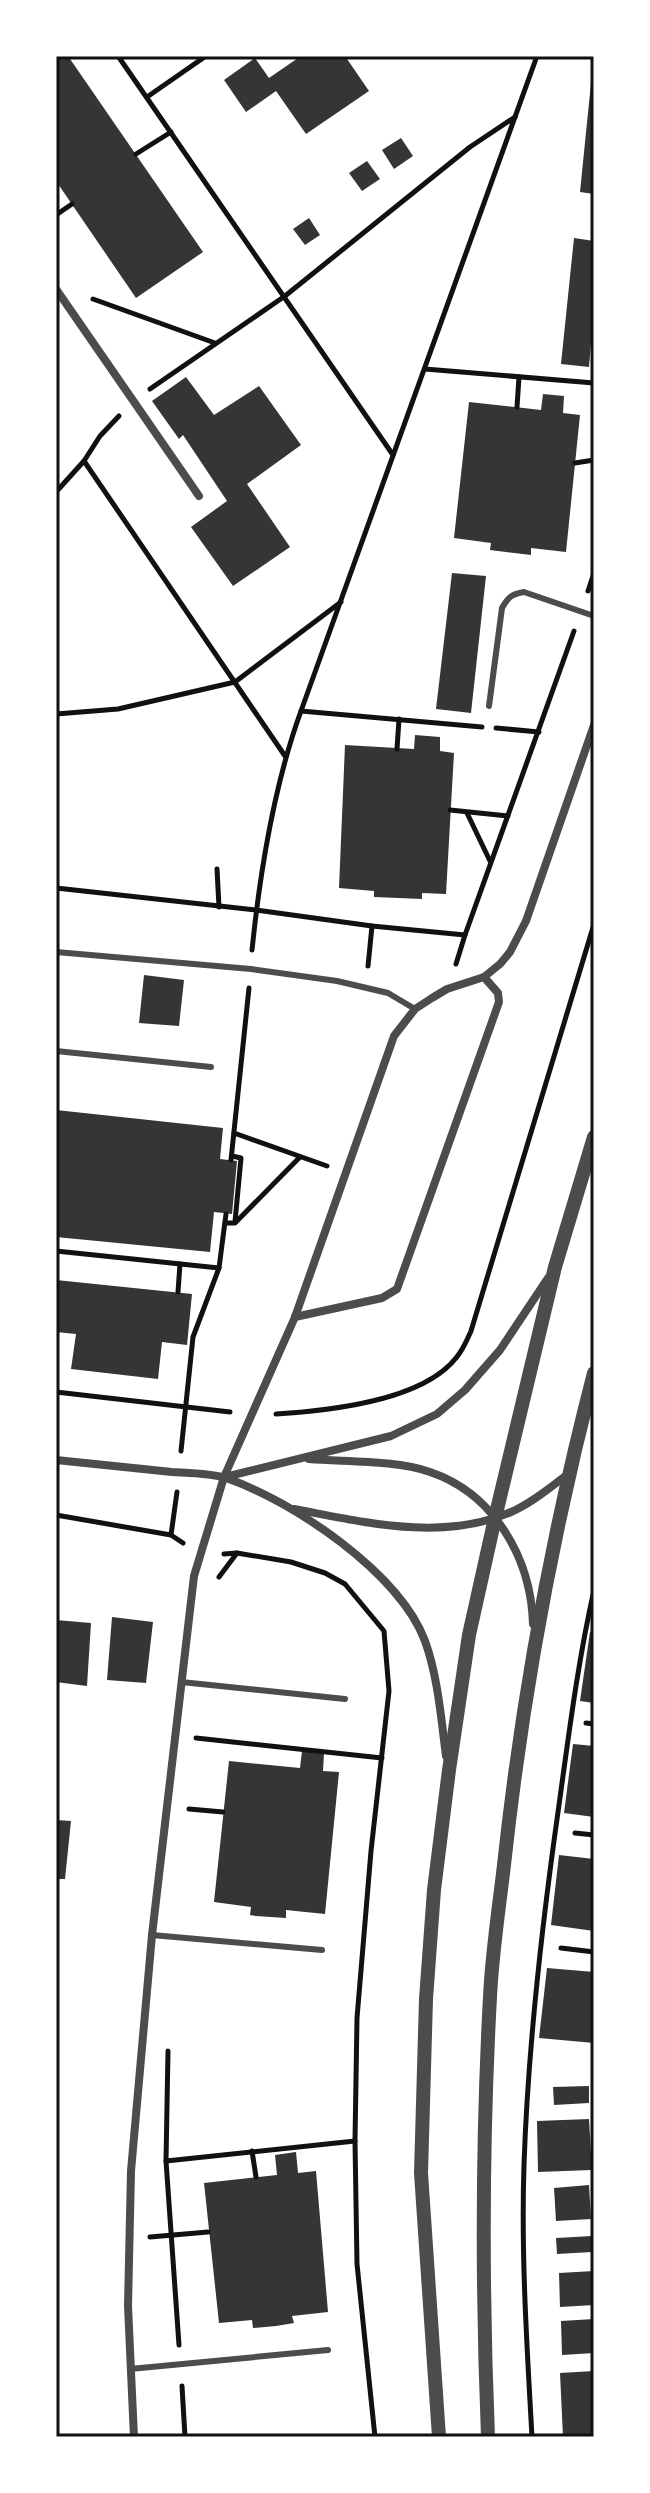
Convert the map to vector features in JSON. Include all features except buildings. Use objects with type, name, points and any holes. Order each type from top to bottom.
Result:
[{"type":"street","points":[[56,289],[199,496]]},
{"type":"street","points":[[134,2437],[128,2239],[131,2171],[152,1935],[194,1576],[224,1477],[295,1317],[394,1036],[415,1009],[447,989],[484,977],[510,952],[526,921],[594,725]]},
{"type":"street","points":[[295,1317],[382,1298],[397,1289],[499,1002],[498,993],[484,977]]},
{"type":"street","points":[[439,2437],[421,2173],[426,1999],[434,1890],[469,1635],[555,1267],[594,1137]]},
{"type":"street","points":[[224,1477],[391,1436],[437,1414],[465,1390],[500,1350],[555,1267]]},
{"type":"street","points":[[488,2437],[484,2352],[483,2171],[490,1993],[513,1784],[534,1645],[567,1475],[594,1373]]},
{"type":"street","points":[[294,1458],[382,1464],[428,1471],[452,1481],[474,1496],[495,1518],[518,1553],[526,1572],[533,1612],[534,1645]]},
{"type":"street","points":[[56,1460],[224,1477],[289,1508],[376,1571],[419,1627],[430,1658],[449,1770]]},
{"type":"street","points":[[289,1508],[418,1528],[463,1527],[528,1504],[567,1475]]},
{"type":"lane","points":[[489,706],[502,608],[514,594],[524,592],[594,616]]},
{"type":"lane","points":[[56,952],[251,969],[366,987],[388,993],[415,1009]]},
{"type":"lane","points":[[56,1051],[211,1067]]},
{"type":"lane","points":[[181,1682],[345,1699]]},
{"type":"lane","points":[[152,1935],[322,1950]]},
{"type":"lane","points":[[130,2369],[328,2350]]},
{"type":"path","points":[[118,56],[394,456]]},
{"type":"path","points":[[147,97],[206,56]]},
{"type":"path","points":[[235,1223],[241,1158],[232,1158],[256,910],[285,756],[537,56]]},
{"type":"path","points":[[56,492],[84,461],[100,436],[133,401],[285,296],[470,147],[515,117]]},
{"type":"path","points":[[136,154],[171,132]]},
{"type":"path","points":[[56,215],[72,204]]},
{"type":"path","points":[[88,298],[216,344]]},
{"type":"path","points":[[425,369],[594,383]]},
{"type":"path","points":[[517,407],[519,377]]},
{"type":"path","points":[[575,463],[594,460]]},
{"type":"path","points":[[84,461],[285,756]]},
{"type":"path","points":[[56,888],[465,935],[594,573]]},
{"type":"path","points":[[56,714],[118,709],[235,682],[341,602]]},
{"type":"path","points":[[301,711],[539,732]]},
{"type":"path","points":[[397,749],[399,719]]},
{"type":"path","points":[[450,810],[508,816]]},
{"type":"path","points":[[466,812],[491,863]]},
{"type":"path","points":[[217,869],[219,907]]},
{"type":"path","points":[[436,1375],[455,1360],[471,1331],[594,924]]},
{"type":"path","points":[[366,987],[372,926]]},
{"type":"path","points":[[234,1133],[346,1172]]},
{"type":"path","points":[[225,1223],[235,1223],[301,1157]]},
{"type":"path","points":[[185,1405],[193,1337],[219,1268],[226,1214]]},
{"type":"path","points":[[56,1251],[219,1268]]},
{"type":"path","points":[[178,1292],[180,1264]]},
{"type":"path","points":[[56,1515],[171,1535],[200,1556],[237,1553],[291,1562],[325,1573],[345,1584],[384,1631],[389,1691],[357,2018],[355,2141],[357,2264],[375,2437]]},
{"type":"path","points":[[217,1593],[219,1577],[237,1553]]},
{"type":"path","points":[[532,2437],[524,2283],[524,2165],[531,2047],[551,1857],[580,1653],[594,1590]]},
{"type":"path","points":[[192,1752],[206,1684]]},
{"type":"path","points":[[586,1723],[594,1724]]},
{"type":"path","points":[[194,1738],[382,1758]]},
{"type":"path","points":[[185,1823],[188,1795]]},
{"type":"path","points":[[186,1809],[223,1812]]},
{"type":"path","points":[[575,1833],[594,1835]]},
{"type":"path","points":[[561,1948],[594,1952]]},
{"type":"path","points":[[168,2036],[166,2161],[169,2235],[185,2437]]},
{"type":"path","points":[[166,2161],[355,2141]]},
{"type":"path","points":[[252,2151],[256,2177]]},
{"type":"path","points":[[128,2239],[208,2232]]}]
